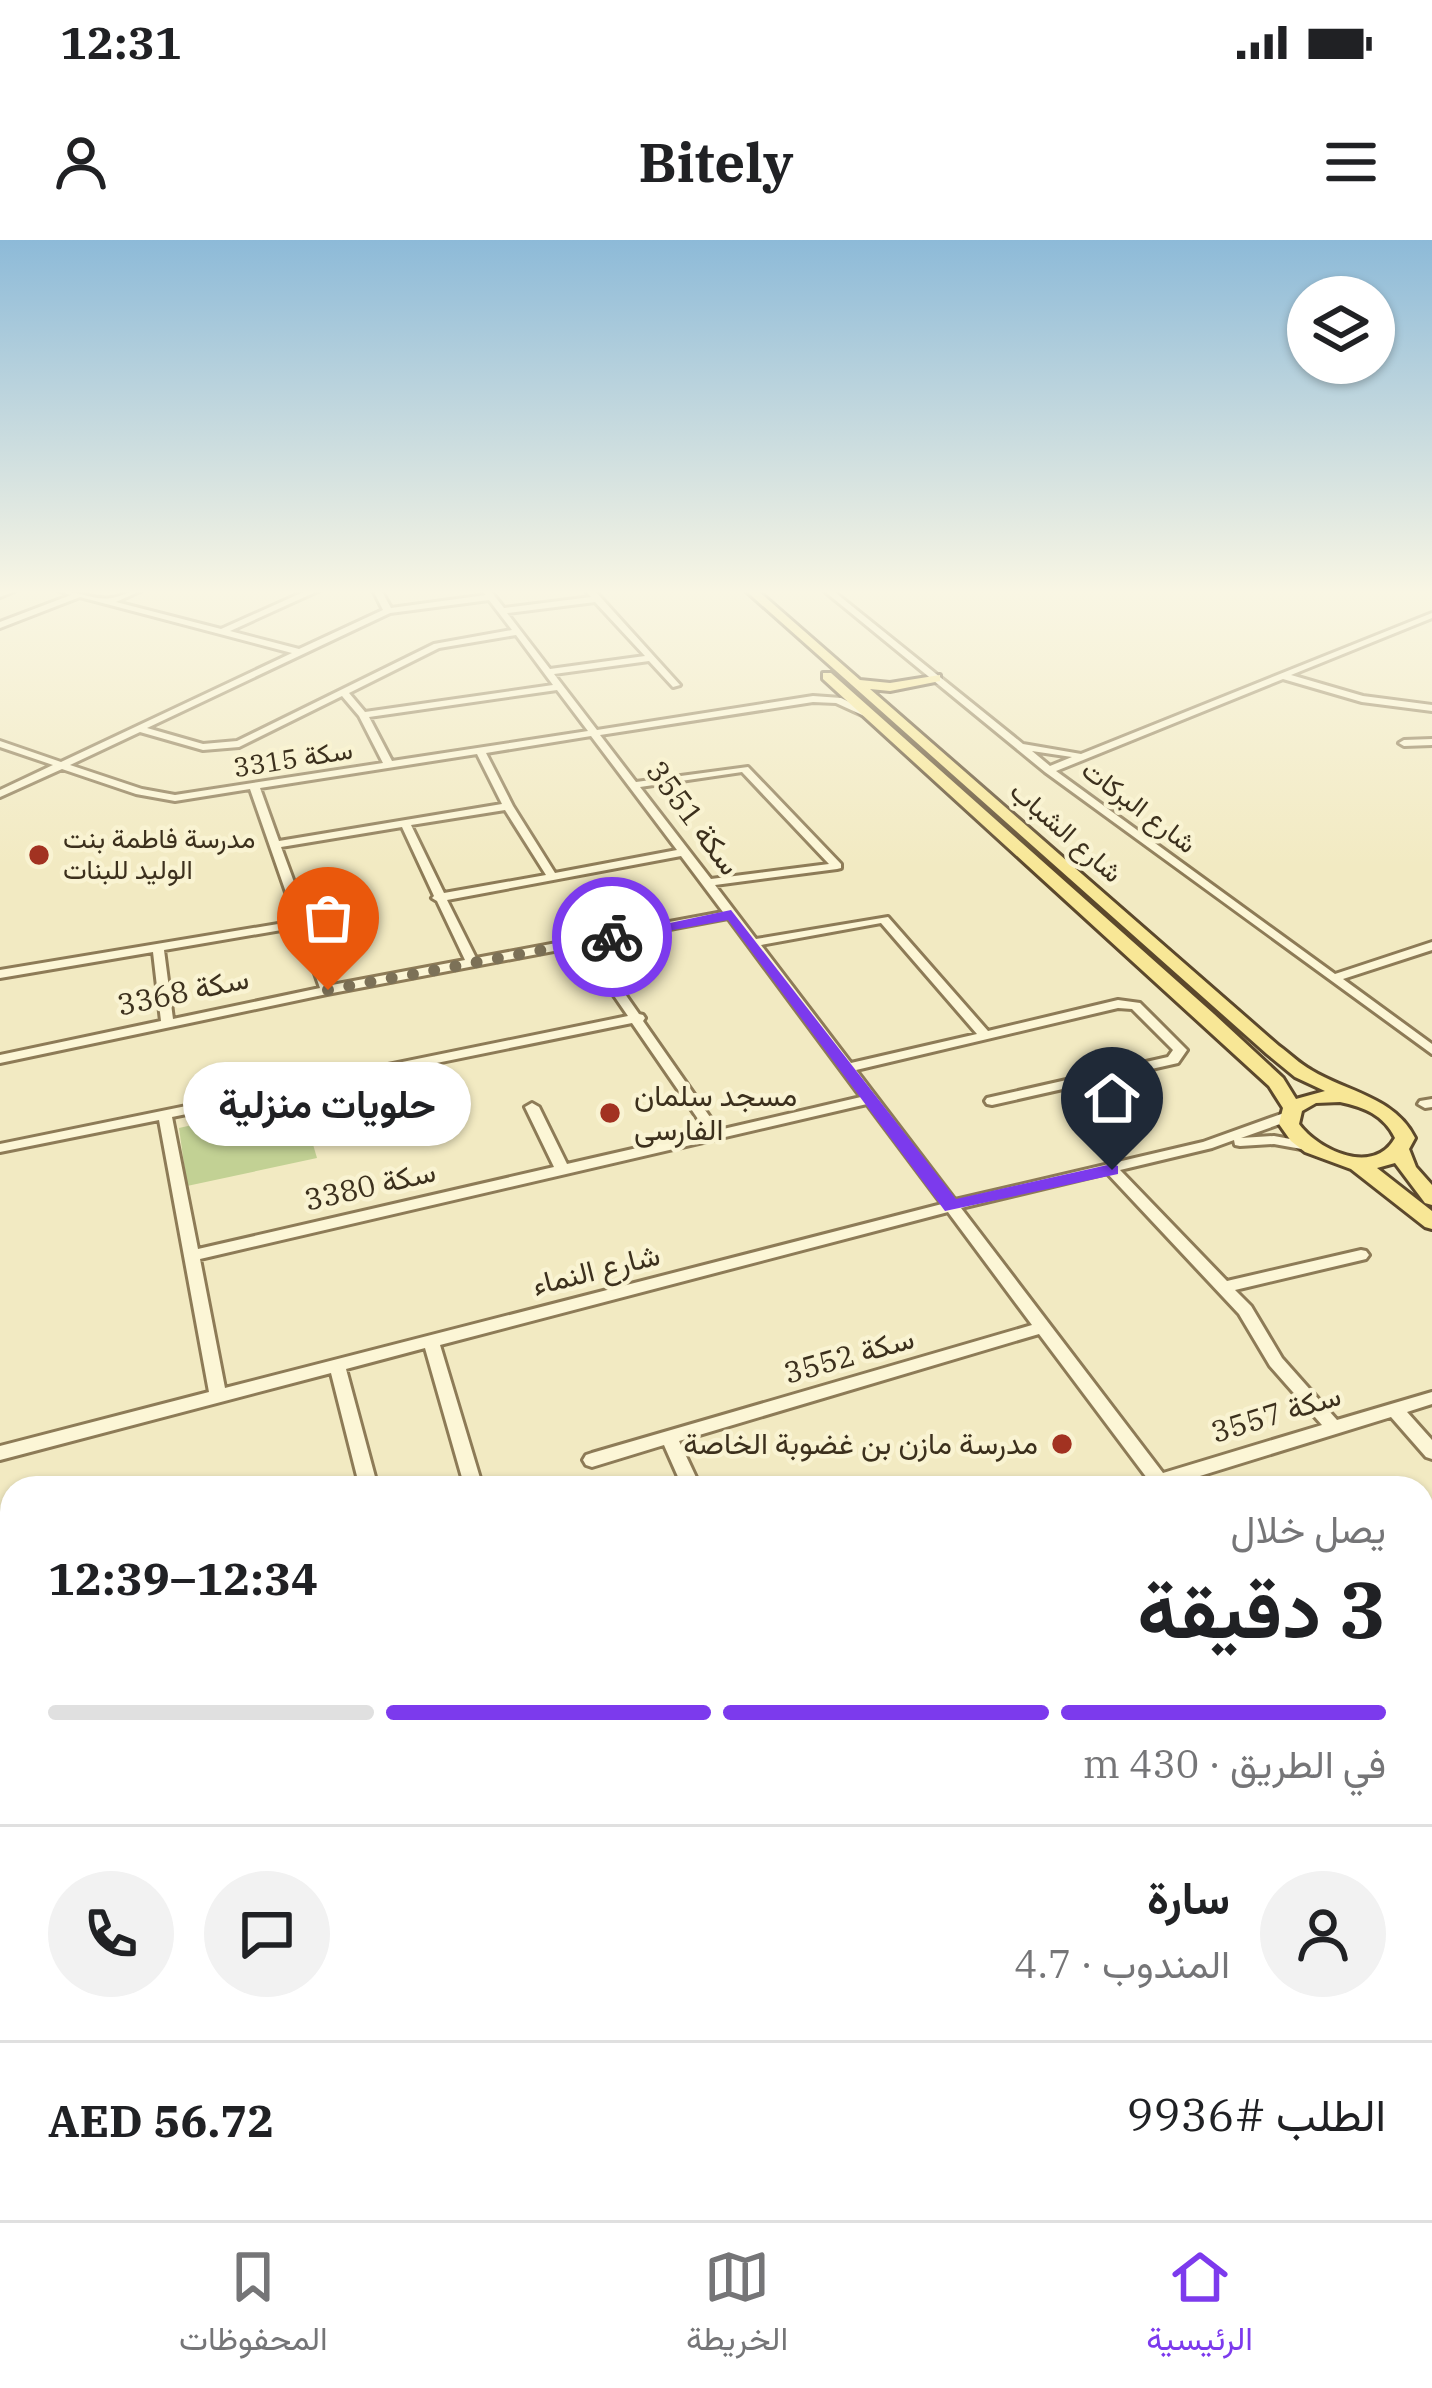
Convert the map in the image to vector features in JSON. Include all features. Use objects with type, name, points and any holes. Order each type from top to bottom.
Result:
[{"type":"main road","name":"شارع الشباب","points":[[837,682],[1302,1073],[1376,1106],[1399,1124],[1405,1138],[1400,1151]]},
{"type":"main road","points":[[858,684],[890,687],[914,682]]},
{"type":"main road","name":"شارع الشباب","points":[[858,684],[873,708],[1276,1082],[1291,1112],[1292,1131],[1307,1147]]},
{"type":"main road","points":[[873,708],[890,687]]},
{"type":"main road","points":[[1291,1112],[1312,1098],[1356,1099]]},
{"type":"main road","points":[[1307,1147],[1358,1163],[1432,1222]]},
{"type":"main road","points":[[1358,1163],[1390,1158],[1400,1151],[1407,1169],[1432,1198]]},
{"type":"street","points":[[0,794],[234,682]]},
{"type":"street","points":[[137,728],[203,747],[227,746],[249,741],[367,682]]},
{"type":"street","name":"سكة 3551","points":[[557,682],[1155,1476]]},
{"type":"street","points":[[813,699],[828,691],[826,682]]},
{"type":"street","name":"شارع البركات","points":[[941,682],[1080,794],[1432,1050]]},
{"type":"street","points":[[1049,770],[1262,682]]},
{"type":"street","points":[[1306,682],[1363,699],[1432,703]]},
{"type":"street","points":[[1336,682],[1370,694],[1432,703]]},
{"type":"street","points":[[363,715],[560,687]]},
{"type":"street","points":[[345,694],[363,715],[389,765]]},
{"type":"street","points":[[813,699],[873,708]]},
{"type":"street","name":"سكة 3315","points":[[0,744],[154,796],[188,797],[813,699]]},
{"type":"street","points":[[1405,743],[1432,742]]},
{"type":"street","points":[[1017,744],[1045,753],[1086,755]]},
{"type":"street","points":[[480,751],[552,876]]},
{"type":"street","points":[[1080,794],[1069,774],[1086,755]]},
{"type":"street","points":[[634,785],[744,770],[837,866],[708,883]]},
{"type":"street","points":[[254,787],[328,990]]},
{"type":"street","points":[[275,845],[508,806]]},
{"type":"street","points":[[404,824],[472,963]]},
{"type":"street","points":[[438,898],[684,852]]},
{"type":"street","name":"سكة 3368","points":[[0,1058],[731,914]]},
{"type":"street","points":[[754,943],[884,919],[983,1033]]},
{"type":"street","points":[[0,974],[303,923]]},
{"type":"street","points":[[583,942],[714,1133]]},
{"type":"street","points":[[1334,977],[1432,946]]},
{"type":"street","points":[[158,947],[167,1022]]},
{"type":"street","points":[[1310,960],[1362,969]]},
{"type":"street","points":[[1356,994],[1353,982],[1362,969]]},
{"type":"street","points":[[847,1068],[1118,1004],[1136,1006],[1180,1050],[1179,1055],[992,1101]]},
{"type":"street","points":[[0,1148],[639,1018]]},
{"type":"street","name":"سكة 3380","points":[[191,1256],[869,1099]]},
{"type":"street","points":[[532,1107],[562,1169]]},
{"type":"street","name":"شارع النماء","points":[[0,1454],[952,1206],[1207,1145],[1291,1112]]},
{"type":"street","points":[[166,1115],[218,1395]]},
{"type":"street","name":"شارع النماء","points":[[1207,1145],[1258,1140],[1307,1147]]},
{"type":"street","points":[[1112,1170],[1245,1310],[1276,1362],[1334,1428]]},
{"type":"street","points":[[1224,1287],[1360,1255]]},
{"type":"street","name":"سكة 3552","points":[[592,1460],[1043,1328]]},
{"type":"street","points":[[431,1340],[471,1476]]},
{"type":"street","points":[[337,1365],[366,1476]]},
{"type":"street","name":"سكة 3557","points":[[1176,1476],[1432,1398]]},
{"type":"street","points":[[1395,1410],[1432,1452]]},
{"type":"street","points":[[669,1437],[687,1476]]},
{"type":"green space","points":[[286,1104],[302,1107],[317,1158],[187,1186],[179,1128]]},
{"type":"way so far","points":[[328,990],[612,937]]},
{"type":"place","name":"مدرسة فاطمة بنت الوليد للبنات","points":[[39,855]]},
{"type":"place","name":"حلويات منزلية","points":[[328,990]]},
{"type":"place","name":"مسجد سلمان الفارسى","points":[[610,1113]]},
{"type":"place","name":"مدرسة مازن بن غضوبة الخاصة","points":[[1062,1444]]},
{"type":"route","points":[[612,937],[731,914],[952,1206],[1112,1170]]}]
